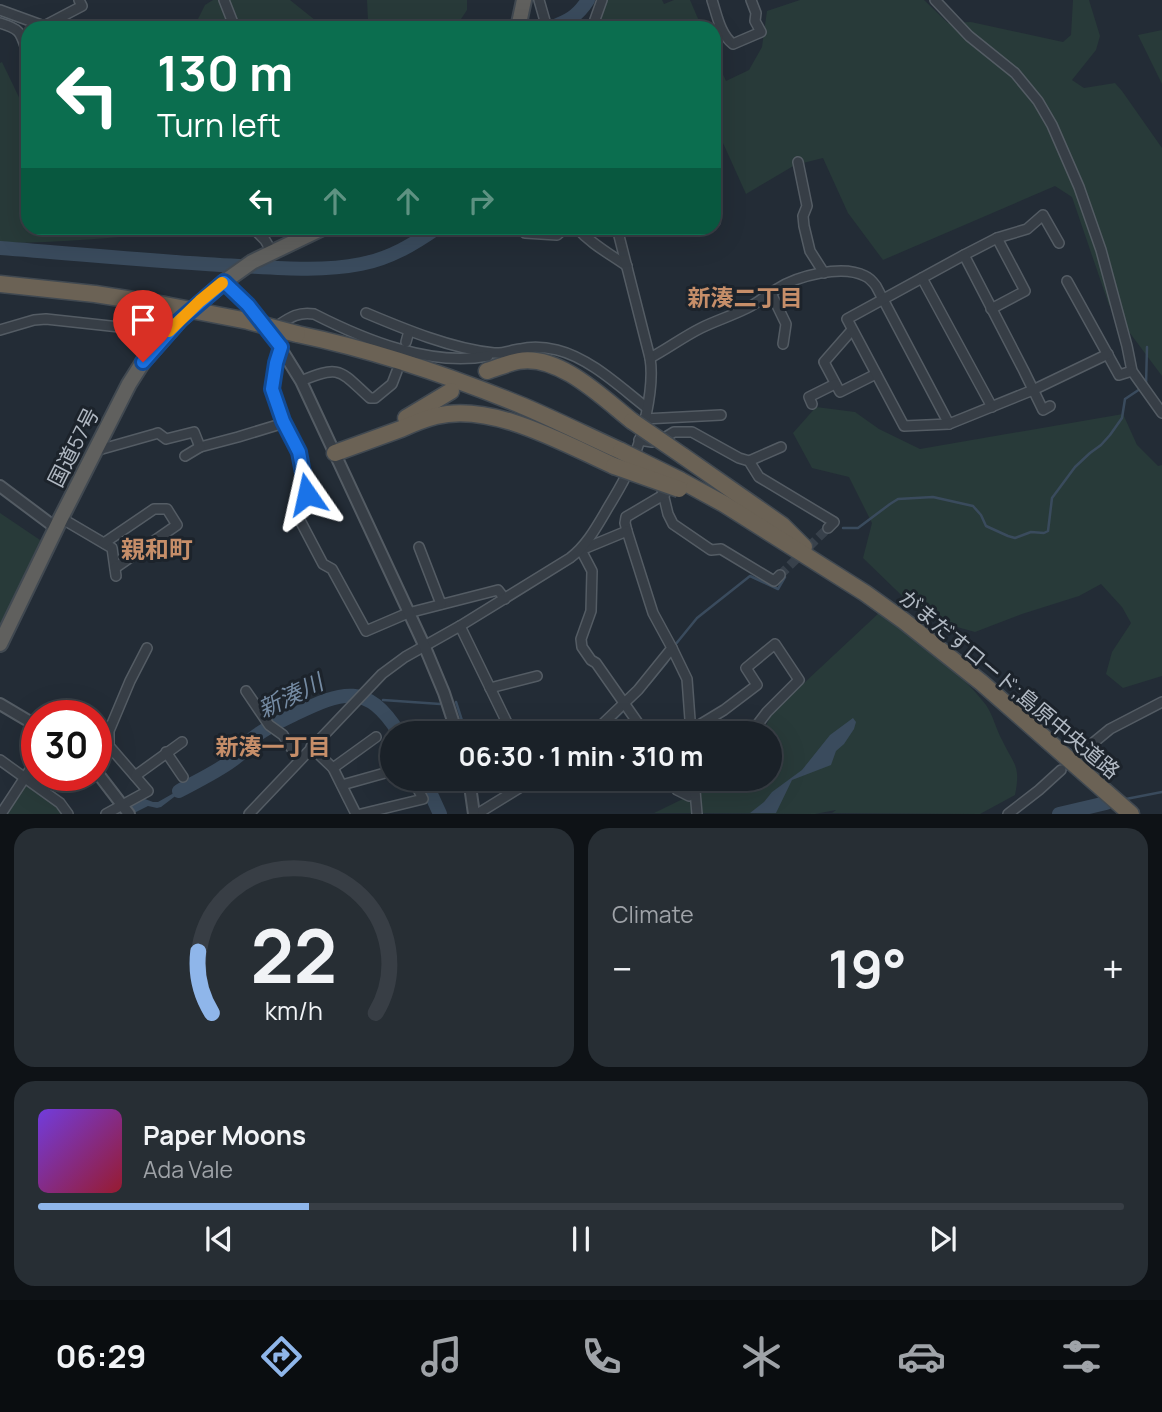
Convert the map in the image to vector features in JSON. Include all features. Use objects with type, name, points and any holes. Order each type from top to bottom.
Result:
[{"type":"highway","points":[[520,21],[524,0]]},
{"type":"highway","name":"国道57号","points":[[0,644],[58,523],[129,384],[143,362],[200,301],[224,282],[246,266],[308,235]]},
{"type":"highway","name":"がまだすロード;島原中央道路","points":[[0,284],[165,304],[248,321],[347,345],[522,406],[674,488],[724,504],[904,621],[945,652],[1131,814]]},
{"type":"highway","points":[[487,371],[520,360],[544,362],[583,382],[782,525],[823,567]]},
{"type":"highway","points":[[343,450],[406,418],[451,391]]},
{"type":"highway","points":[[343,450],[437,416],[457,413],[499,418],[617,458]]},
{"type":"street","points":[[54,21],[82,6],[79,0]]},
{"type":"street","points":[[224,0],[232,21]]},
{"type":"street","points":[[539,0],[545,21]]},
{"type":"street","points":[[594,21],[602,0]]},
{"type":"street","points":[[712,0],[719,21]]},
{"type":"street","points":[[721,26],[733,44],[761,32],[755,21],[756,13],[751,0]]},
{"type":"street","points":[[935,0],[969,36],[1015,73],[1038,101],[1052,125],[1079,187],[1101,250],[1132,371],[1162,413]]},
{"type":"street","points":[[0,10],[30,21]]},
{"type":"street","points":[[0,23],[16,28],[21,34]]},
{"type":"street","points":[[798,162],[807,205],[803,216],[804,226],[810,251],[824,273]]},
{"type":"street","points":[[1059,243],[1043,215],[1027,229],[997,238],[847,319],[904,426],[949,424],[1033,390],[1108,354]]},
{"type":"street","points":[[259,235],[272,252]]},
{"type":"street","points":[[584,235],[627,266]]},
{"type":"street","points":[[581,550],[631,466],[639,440],[638,420],[647,408],[652,376],[650,358],[619,235]]},
{"type":"street","points":[[991,309],[1027,295],[997,238]]},
{"type":"street","points":[[964,255],[1043,410],[1051,406]]},
{"type":"street","points":[[650,358],[700,329],[755,304],[801,278],[840,271],[862,274],[870,279],[884,299],[949,424]]},
{"type":"street","points":[[922,278],[992,407]]},
{"type":"street","points":[[1067,281],[1119,375],[1132,371]]},
{"type":"street","points":[[224,282],[270,331],[343,450],[408,612],[444,693],[453,721]]},
{"type":"street","points":[[771,293],[786,324],[783,344]]},
{"type":"street","points":[[270,331],[296,314],[305,312],[375,341],[437,358],[473,359],[535,347],[557,350],[580,359],[647,408]]},
{"type":"street","points":[[366,313],[409,331],[476,351],[498,354]]},
{"type":"street","points":[[0,330],[46,319],[147,330],[164,337]]},
{"type":"street","points":[[852,330],[824,362],[835,384],[840,392],[876,374]]},
{"type":"street","points":[[406,342],[409,331]]},
{"type":"street","points":[[281,347],[272,389],[284,423],[299,452],[307,494],[304,500],[293,507],[323,564],[332,569],[366,631],[408,612],[498,590],[505,599]]},
{"type":"street","points":[[301,381],[327,371],[339,373],[370,398],[374,398],[391,384],[397,371]]},
{"type":"street","points":[[812,404],[809,397],[835,384]]},
{"type":"street","points":[[638,420],[721,415]]},
{"type":"street","points":[[185,456],[200,447],[284,423]]},
{"type":"street","points":[[95,451],[159,433],[166,439],[194,432],[200,447]]},
{"type":"street","points":[[639,440],[652,442],[674,432],[692,432],[749,461],[781,447]]},
{"type":"street","points":[[749,461],[759,477],[834,522],[828,528]]},
{"type":"street","points":[[631,466],[650,473],[674,488]]},
{"type":"street","points":[[0,486],[58,523],[112,548],[116,572],[177,525],[167,509],[154,509],[104,543]]},
{"type":"street","points":[[674,488],[626,517],[625,523],[653,612],[687,679],[690,721]]},
{"type":"street","points":[[674,488],[670,519],[677,528],[711,550],[721,549],[774,581],[780,575]]},
{"type":"street","points":[[249,814],[359,697],[404,657],[505,599],[581,550],[628,531]]},
{"type":"street","points":[[419,547],[441,604]]},
{"type":"street","points":[[581,550],[592,571],[591,611],[581,639],[582,647],[636,721]]},
{"type":"street","points":[[460,626],[506,721]]},
{"type":"street","points":[[707,721],[757,685],[746,668],[775,644],[799,680],[760,721]]},
{"type":"street","points":[[112,724],[130,681],[148,648]]},
{"type":"street","points":[[606,721],[645,682],[672,648]]},
{"type":"street","points":[[491,688],[537,676]]},
{"type":"street","points":[[246,691],[272,727],[284,735],[299,760]]},
{"type":"street","points":[[1082,752],[1110,729],[1162,702]]},
{"type":"street","points":[[0,704],[21,716]]},
{"type":"street","points":[[333,768],[376,737]]},
{"type":"street","points":[[135,776],[183,742]]},
{"type":"street","points":[[311,747],[333,768],[359,814],[423,799],[419,791]]},
{"type":"street","points":[[106,814],[126,807],[148,791],[112,749]]},
{"type":"street","points":[[166,752],[183,777]]},
{"type":"street","points":[[0,760],[21,774]]},
{"type":"street","points":[[1008,814],[1061,769]]},
{"type":"street","points":[[342,785],[380,774]]},
{"type":"street","points":[[1,814],[21,783]]},
{"type":"street","points":[[112,790],[126,807]]},
{"type":"street","points":[[44,791],[60,803],[68,814]]},
{"type":"street","points":[[471,791],[476,814],[514,791]]},
{"type":"street","points":[[679,791],[689,796]]},
{"type":"street","points":[[695,791],[696,814]]},
{"type":"shaded area","points":[[213,0],[290,0],[316,21],[197,21],[205,5]]},
{"type":"shaded area","points":[[367,0],[467,0],[467,10],[460,21],[368,21]]},
{"type":"shaded area","points":[[607,0],[662,0],[664,4],[674,0],[690,0],[699,21],[600,21]]},
{"type":"shaded area","points":[[800,0],[924,0],[948,23],[971,22],[1063,42],[1071,35],[1073,0],[1089,0],[1100,36],[1096,50],[1072,80],[1084,88],[1115,83],[1162,148],[1162,376],[1109,305],[1072,197],[1055,186],[883,260],[848,213],[823,158],[795,165],[746,194],[721,139],[721,70],[726,81],[749,70],[762,47],[767,11]]},
{"type":"shaded area","points":[[1162,30],[1162,84],[1138,35]]},
{"type":"shaded area","points":[[2,62],[21,101],[21,235],[137,235],[0,243]]},
{"type":"shaded area","points":[[816,407],[855,412],[879,429],[920,449],[1123,414],[1137,445],[1158,466],[1162,465],[1162,676],[1123,688],[1106,674],[1112,652],[1131,623],[1122,607],[1101,584],[1079,596],[975,632],[925,618],[863,558],[872,523],[849,477],[812,468],[793,433]]},
{"type":"shaded area","points":[[0,513],[43,542],[0,631]]},
{"type":"shaded area","points":[[880,612],[950,667],[986,705],[1017,771],[1015,795],[980,814],[832,813],[836,810],[815,814],[702,813],[701,791],[782,791],[782,721],[768,721],[773,712]]},
{"type":"shaded area","points":[[21,790],[40,791],[58,804],[65,814],[5,814]]},
{"type":"shaded area","points":[[691,795],[692,813],[654,813]]},
{"type":"water","points":[[853,718],[856,722],[844,744],[836,751],[831,765],[792,780],[776,813],[750,813],[773,791],[782,791],[782,785],[802,770],[830,735]]},
{"type":"water","points":[[195,781],[161,807],[148,806],[134,813],[116,814],[145,799],[158,802]]},
{"type":"waterway","points":[[566,21],[580,11],[588,0]]},
{"type":"waterway","points":[[0,248],[315,269],[381,259],[426,235]]},
{"type":"waterway","points":[[843,528],[858,528],[898,499],[933,497],[973,506],[986,526],[1008,536],[1015,538],[1031,532],[1048,531],[1052,498],[1075,467],[1110,435],[1122,418],[1125,399],[1146,385],[1147,347]]},
{"type":"waterway","points":[[675,645],[697,618],[750,576],[778,589],[785,577]]},
{"type":"waterway","points":[[649,684],[667,662]]},
{"type":"waterway","name":"新湊川","points":[[179,791],[233,760],[253,738],[268,728],[327,700],[341,696],[365,699],[376,705],[390,721]]},
{"type":"waterway","points":[[383,700],[440,704]]},
{"type":"waterway","points":[[456,702],[462,721]]},
{"type":"waterway","points":[[613,721],[622,712]]},
{"type":"waterway","name":"新湊川","points":[[429,791],[440,814]]},
{"type":"waterway","name":"新湊川","points":[[1126,799],[1162,792]]},
{"type":"waterway","name":"新湊川","points":[[1059,814],[1106,803]]},
{"type":"tunnel","points":[[780,575],[828,528]]},
{"type":"slow traffic","points":[[169,331],[222,283]]},
{"type":"district","name":"新湊二丁目","points":[[745,297]]},
{"type":"district","name":"親和町","points":[[157,548]]},
{"type":"district","name":"新湊一丁目","points":[[273,746]]},
{"type":"route","points":[[143,362],[180,320],[224,282],[248,305],[281,347],[272,389],[283,421],[299,452],[307,494]]}]
